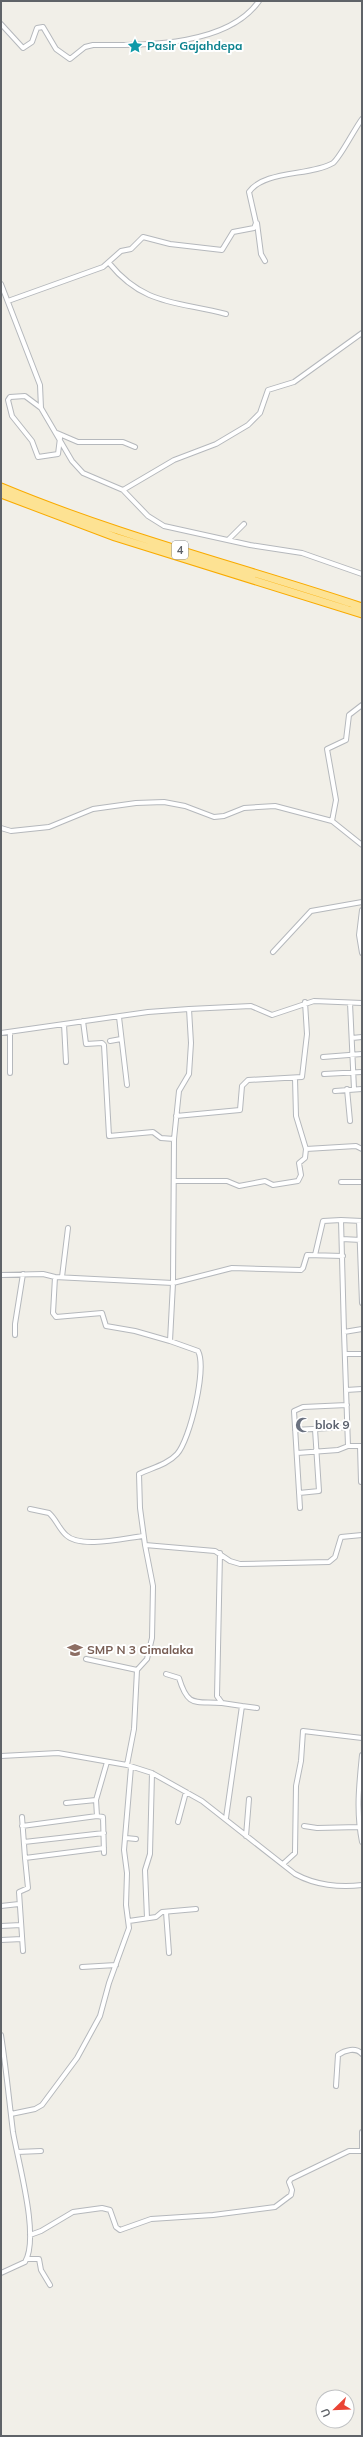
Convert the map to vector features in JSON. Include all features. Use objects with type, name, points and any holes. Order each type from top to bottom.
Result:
[{"type":"highway","name":"4","points":[[1,487],[110,528],[362,607]]},
{"type":"highway","name":"4","points":[[1,494],[114,537],[362,614]]},
{"type":"street","points":[[1,24],[23,48],[32,42],[37,28],[43,27],[56,49],[70,59],[88,46],[146,45],[198,37],[242,18],[259,1]]},
{"type":"street","points":[[265,261],[261,254],[249,192],[260,183],[331,164],[339,157],[362,119]]},
{"type":"street","points":[[8,301],[58,284],[109,263],[120,252],[131,249],[143,237],[163,243],[220,250],[225,247],[233,232],[251,230],[256,223]]},
{"type":"street","points":[[109,263],[130,284],[157,300],[175,305],[190,305],[226,314]]},
{"type":"street","points":[[1,284],[40,385],[41,408]]},
{"type":"street","points":[[123,490],[174,460],[216,444],[241,430],[260,413],[268,390],[294,382],[362,333]]},
{"type":"street","points":[[60,437],[58,454],[38,457],[32,441],[12,416],[8,400],[10,397],[25,396],[41,408],[60,437],[72,461],[83,473],[123,490],[148,516],[164,526],[228,540],[302,553],[362,574]]},
{"type":"street","points":[[57,433],[78,442],[123,442],[136,447]]},
{"type":"street","points":[[228,540],[244,524]]},
{"type":"street","points":[[332,821],[336,800],[327,749],[346,740],[349,715],[362,705]]},
{"type":"street","points":[[1,828],[11,831],[49,827],[92,809],[136,803],[164,802],[185,806],[214,817],[224,816],[250,807],[275,806],[332,821],[361,845]]},
{"type":"street","points":[[273,952],[310,911],[362,902]]},
{"type":"street","points":[[362,910],[359,941],[362,953]]},
{"type":"street","points":[[1,1033],[148,1012],[251,1006],[272,1015],[305,1002],[325,1000],[362,1002]]},
{"type":"street","points":[[176,1116],[240,1110],[242,1086],[245,1082],[303,1076],[307,1034],[305,1002]]},
{"type":"street","points":[[350,1002],[354,1089]]},
{"type":"street","points":[[170,1341],[174,1282],[174,1139],[179,1091],[188,1074],[192,1043],[189,1009]]},
{"type":"street","points":[[119,1017],[127,1085]]},
{"type":"street","points":[[83,1021],[86,1044],[104,1045],[109,1136],[154,1132],[161,1138],[174,1139]]},
{"type":"street","points":[[64,1024],[66,1062]]},
{"type":"street","points":[[10,1032],[10,1073]]},
{"type":"street","points":[[352,1038],[362,1037]]},
{"type":"street","points":[[110,1041],[121,1039]]},
{"type":"street","points":[[323,1057],[362,1054]]},
{"type":"street","points":[[324,1074],[362,1072]]},
{"type":"street","points":[[174,1182],[227,1181],[239,1186],[265,1181],[272,1185],[298,1181],[301,1175],[298,1163],[305,1158],[306,1149],[296,1116],[295,1078]]},
{"type":"street","points":[[335,1090],[362,1089]]},
{"type":"street","points":[[347,1090],[350,1121]]},
{"type":"street","points":[[306,1149],[356,1146],[362,1149]]},
{"type":"street","points":[[341,1182],[362,1182]]},
{"type":"street","points":[[341,1220],[348,1446]]},
{"type":"street","points":[[315,1255],[323,1221],[360,1221],[362,1303]]},
{"type":"street","points":[[62,1277],[68,1228]]},
{"type":"street","points":[[342,1239],[361,1240]]},
{"type":"street","points":[[1,1275],[23,1274],[55,1277],[174,1282],[232,1268],[300,1270],[304,1268],[307,1255],[343,1256]]},
{"type":"street","points":[[15,1335],[15,1324],[23,1274]]},
{"type":"street","points":[[11,2114],[39,2107],[69,2069],[100,2016],[108,1983],[129,1928],[126,1905],[126,1838],[129,1766],[134,1729],[137,1670],[147,1659],[153,1625],[153,1586],[143,1536],[138,1476],[178,1452],[194,1410],[199,1383],[200,1357],[198,1351],[136,1330],[106,1326],[102,1313],[56,1317],[53,1313],[55,1277]]},
{"type":"street","points":[[344,1332],[362,1329]]},
{"type":"street","points":[[345,1354],[362,1354]]},
{"type":"street","points":[[346,1390],[362,1389]]},
{"type":"street","points":[[300,1508],[295,1430],[296,1409],[347,1405]]},
{"type":"street","points":[[295,1430],[347,1427]]},
{"type":"street","points":[[299,1494],[320,1491],[315,1429]]},
{"type":"street","points":[[297,1454],[348,1446],[361,1446],[361,1482]]},
{"type":"street","points":[[30,1509],[49,1513],[65,1535],[76,1541],[92,1542],[143,1536]]},
{"type":"street","points":[[145,1545],[191,1548],[220,1553],[230,1561],[240,1564],[329,1562],[335,1557],[340,1537],[362,1535]]},
{"type":"street","points":[[220,1553],[217,1694],[218,1700],[222,1703]]},
{"type":"street","points":[[86,1659],[137,1670]]},
{"type":"street","points":[[166,1674],[179,1678],[183,1691],[190,1700],[196,1703],[222,1703],[257,1708]]},
{"type":"street","points":[[226,1818],[242,1706]]},
{"type":"street","points":[[283,1864],[295,1853],[296,1786],[302,1761],[303,1731],[362,1738]]},
{"type":"street","points":[[1,1756],[58,1753],[129,1766],[152,1773],[186,1792],[226,1818],[246,1836],[283,1864],[309,1881],[347,1886],[362,1885]]},
{"type":"street","points":[[362,1755],[357,1799],[362,1842]]},
{"type":"street","points":[[97,1816],[96,1800],[106,1762]]},
{"type":"street","points":[[147,1918],[145,1870],[150,1854],[152,1773]]},
{"type":"street","points":[[178,1822],[186,1792]]},
{"type":"street","points":[[357,1799],[362,1796]]},
{"type":"street","points":[[246,1836],[249,1799]]},
{"type":"street","points":[[66,1803],[96,1800]]},
{"type":"street","points":[[22,1826],[97,1816],[103,1817],[104,1850],[25,1858]]},
{"type":"street","points":[[22,1817],[28,1888],[19,1892],[22,1951]]},
{"type":"street","points":[[304,1826],[317,1828],[359,1826]]},
{"type":"street","points":[[24,1842],[104,1833]]},
{"type":"street","points":[[126,1838],[136,1839]]},
{"type":"street","points":[[1,1906],[19,1904]]},
{"type":"street","points":[[129,1921],[156,1917],[166,1912],[196,1909]]},
{"type":"street","points":[[166,1912],[169,1953]]},
{"type":"street","points":[[1,1926],[21,1925]]},
{"type":"street","points":[[1,1940],[22,1939]]},
{"type":"street","points":[[82,1967],[116,1965]]},
{"type":"street","points":[[1,2035],[11,2114],[30,2235],[27,2259],[22,2264],[1,2273]]},
{"type":"street","points":[[336,2086],[338,2055],[351,2050],[357,2050],[362,2054]]},
{"type":"street","points":[[30,2235],[41,2231],[70,2213],[102,2208],[110,2210],[116,2228],[120,2230],[151,2219],[212,2215],[275,2207],[292,2196],[292,2190],[289,2182],[291,2179],[349,2151],[361,2151],[362,2132]]},
{"type":"street","points":[[18,2152],[41,2151]]},
{"type":"street","points":[[27,2259],[39,2259],[40,2268],[50,2285]]},
{"type":"place","name":"Pasir Gajahdepa","points":[[135,46]]},
{"type":"place","name":"blok 9","points":[[303,1425]]},
{"type":"place","name":"SMP N 3 Cimalaka","points":[[75,1650]]}]
